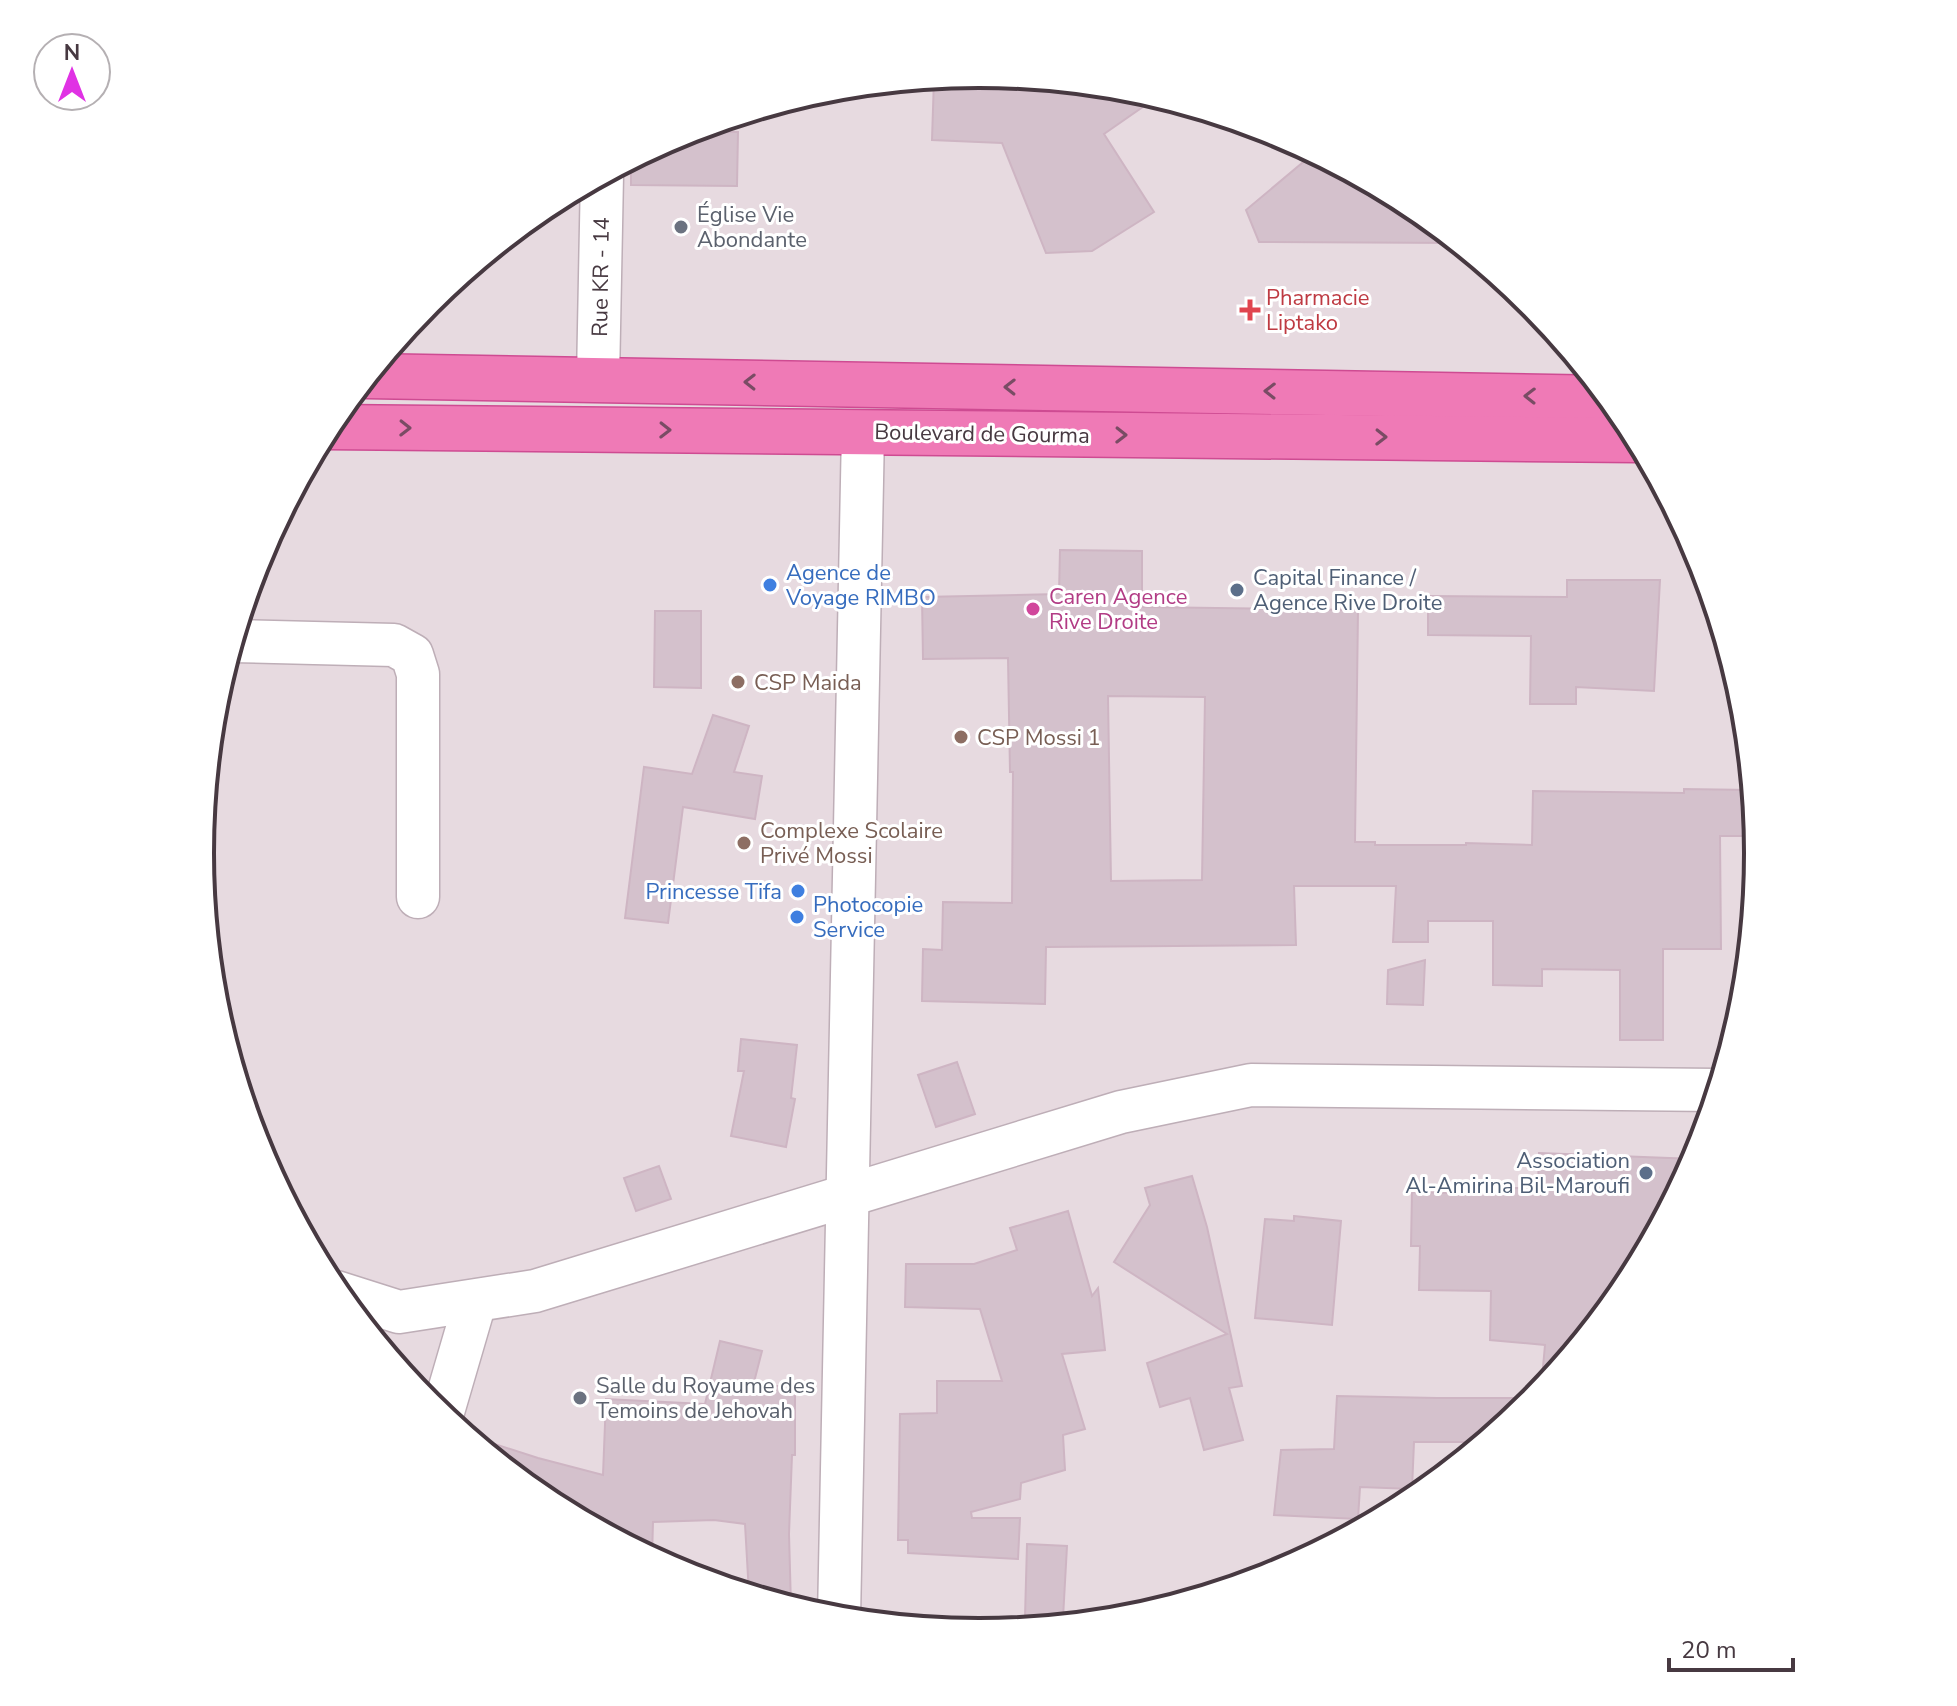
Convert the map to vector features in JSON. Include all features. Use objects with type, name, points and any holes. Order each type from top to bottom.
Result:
[{"type":"highway","points":[[381,376],[1593,398]]},
{"type":"highway","name":"Boulevard de Gourma","points":[[343,427],[1622,440]]},
{"type":"street","name":"Rue KR - 14","points":[[598,379],[602,187]]},
{"type":"street","points":[[839,1605],[863,432]]},
{"type":"street","points":[[244,641],[394,645],[412,655],[418,674],[418,897]]},
{"type":"street","points":[[357,1299],[399,1312],[535,1291],[1121,1112],[1251,1085],[1706,1090]]},
{"type":"street","points":[[446,1402],[475,1302]]},
{"type":"shaded area","points":[[978,88],[1078,95],[1176,114],[1224,129],[1271,146],[1361,190],[1404,217],[1483,278],[1554,349],[1585,387],[1615,428],[1665,515],[1703,607],[1717,655],[1729,704],[1742,803],[1744,853],[1737,953],[1729,1002],[1703,1099],[1665,1191],[1641,1236],[1615,1278],[1554,1357],[1483,1428],[1444,1460],[1361,1516],[1317,1539],[1271,1560],[1176,1592],[1128,1603],[1029,1616],[978,1618],[879,1611],[781,1592],[733,1577],[686,1560],[596,1516],[553,1489],[474,1428],[403,1357],[372,1319],[342,1278],[292,1191],[254,1099],[240,1051],[228,1002],[215,903],[215,803],[220,753],[228,704],[254,607],[292,515],[316,470],[342,428],[403,349],[474,278],[513,246],[596,190],[640,167],[686,146],[781,114],[829,103],[928,90]]},
{"type":"building","points":[[934,90],[1029,90],[1143,107],[1104,134],[1154,212],[1092,251],[1046,253],[1002,143],[932,140]]},
{"type":"building","points":[[725,132],[738,132],[737,186],[631,185],[631,172],[640,167]]},
{"type":"building","points":[[1304,161],[1361,190],[1440,243],[1259,242],[1246,210]]},
{"type":"building","points":[[1060,550],[1142,551],[1142,607],[1358,610],[1355,842],[1375,842],[1375,845],[1532,845],[1533,791],[1684,793],[1684,789],[1741,790],[1743,836],[1720,836],[1721,949],[1663,949],[1663,1040],[1620,1040],[1620,970],[1542,969],[1542,986],[1493,985],[1493,921],[1428,921],[1428,942],[1393,942],[1396,886],[1294,886],[1296,945],[1046,947],[1045,1004],[922,1001],[923,949],[942,950],[943,902],[1012,903],[1013,772],[1010,772],[1008,658],[923,659],[922,597],[1059,594]],"holes":[[[1108,696],[1205,697],[1202,880],[1111,881]]]},
{"type":"building","points":[[1567,580],[1660,580],[1654,691],[1576,687],[1576,704],[1530,704],[1531,636],[1428,635],[1428,596],[1567,597]]},
{"type":"building","points":[[655,611],[701,611],[701,688],[654,687]]},
{"type":"building","points":[[713,715],[749,726],[734,772],[762,776],[755,819],[683,807],[668,923],[625,918],[644,767],[692,774]]},
{"type":"building","points":[[1425,960],[1423,1005],[1387,1004],[1388,970]]},
{"type":"building","points":[[741,1039],[797,1045],[791,1098],[795,1099],[786,1147],[731,1136],[744,1071],[738,1071]]},
{"type":"building","points":[[957,1062],[975,1114],[936,1127],[918,1075]]},
{"type":"building","points":[[1539,1153],[1679,1158],[1641,1236],[1615,1278],[1543,1369],[1545,1345],[1490,1340],[1491,1291],[1419,1290],[1420,1246],[1411,1246],[1412,1192],[1497,1194],[1497,1188],[1538,1188]]},
{"type":"building","points":[[659,1166],[671,1199],[636,1211],[624,1178]]},
{"type":"building","points":[[1192,1176],[1207,1227],[1242,1386],[1229,1388],[1243,1440],[1204,1450],[1190,1398],[1160,1407],[1147,1363],[1227,1334],[1114,1262],[1150,1205],[1145,1188]]},
{"type":"building","points":[[1068,1211],[1092,1296],[1098,1288],[1105,1350],[1062,1354],[1085,1429],[1063,1435],[1065,1470],[1021,1483],[1020,1499],[971,1512],[972,1518],[1020,1518],[1018,1559],[908,1553],[908,1540],[898,1540],[900,1414],[937,1413],[937,1381],[1002,1381],[980,1309],[905,1307],[906,1264],[974,1264],[1017,1250],[1010,1228]]},
{"type":"building","points":[[1294,1216],[1341,1221],[1332,1325],[1255,1318],[1265,1219],[1294,1221]]},
{"type":"building","points":[[720,1341],[762,1351],[753,1386],[795,1386],[795,1455],[792,1455],[789,1534],[791,1594],[748,1582],[745,1524],[714,1520],[653,1522],[652,1545],[596,1516],[553,1489],[493,1443],[603,1475],[606,1399],[705,1404]]},
{"type":"building","points":[[1337,1396],[1515,1398],[1466,1442],[1414,1442],[1412,1483],[1404,1489],[1360,1487],[1355,1519],[1274,1515],[1281,1450],[1334,1449]]},
{"type":"building","points":[[1027,1544],[1067,1546],[1063,1612],[1025,1616]]},
{"type":"place","name":"Église Vie Abondante","points":[[681,227]]},
{"type":"place","name":"Pharmacie Liptako","points":[[1250,310]]},
{"type":"place","name":"Agence de Voyage RIMBO","points":[[770,585]]},
{"type":"place","name":"Capital Finance / Agence Rive Droite","points":[[1237,590]]},
{"type":"place","name":"Caren Agence Rive Droite","points":[[1033,609]]},
{"type":"place","name":"CSP Maida","points":[[738,682]]},
{"type":"place","name":"CSP Mossi 1","points":[[961,737]]},
{"type":"place","name":"Complexe Scolaire Privé Mossi","points":[[744,843]]},
{"type":"place","name":"Princesse Tifa","points":[[798,891]]},
{"type":"place","name":"Photocopie Service","points":[[797,917]]},
{"type":"place","name":"Association Al-Amirina Bil-Maroufi","points":[[1646,1173]]},
{"type":"place","name":"Salle du Royaume des Temoins de Jehovah","points":[[580,1398]]}]
